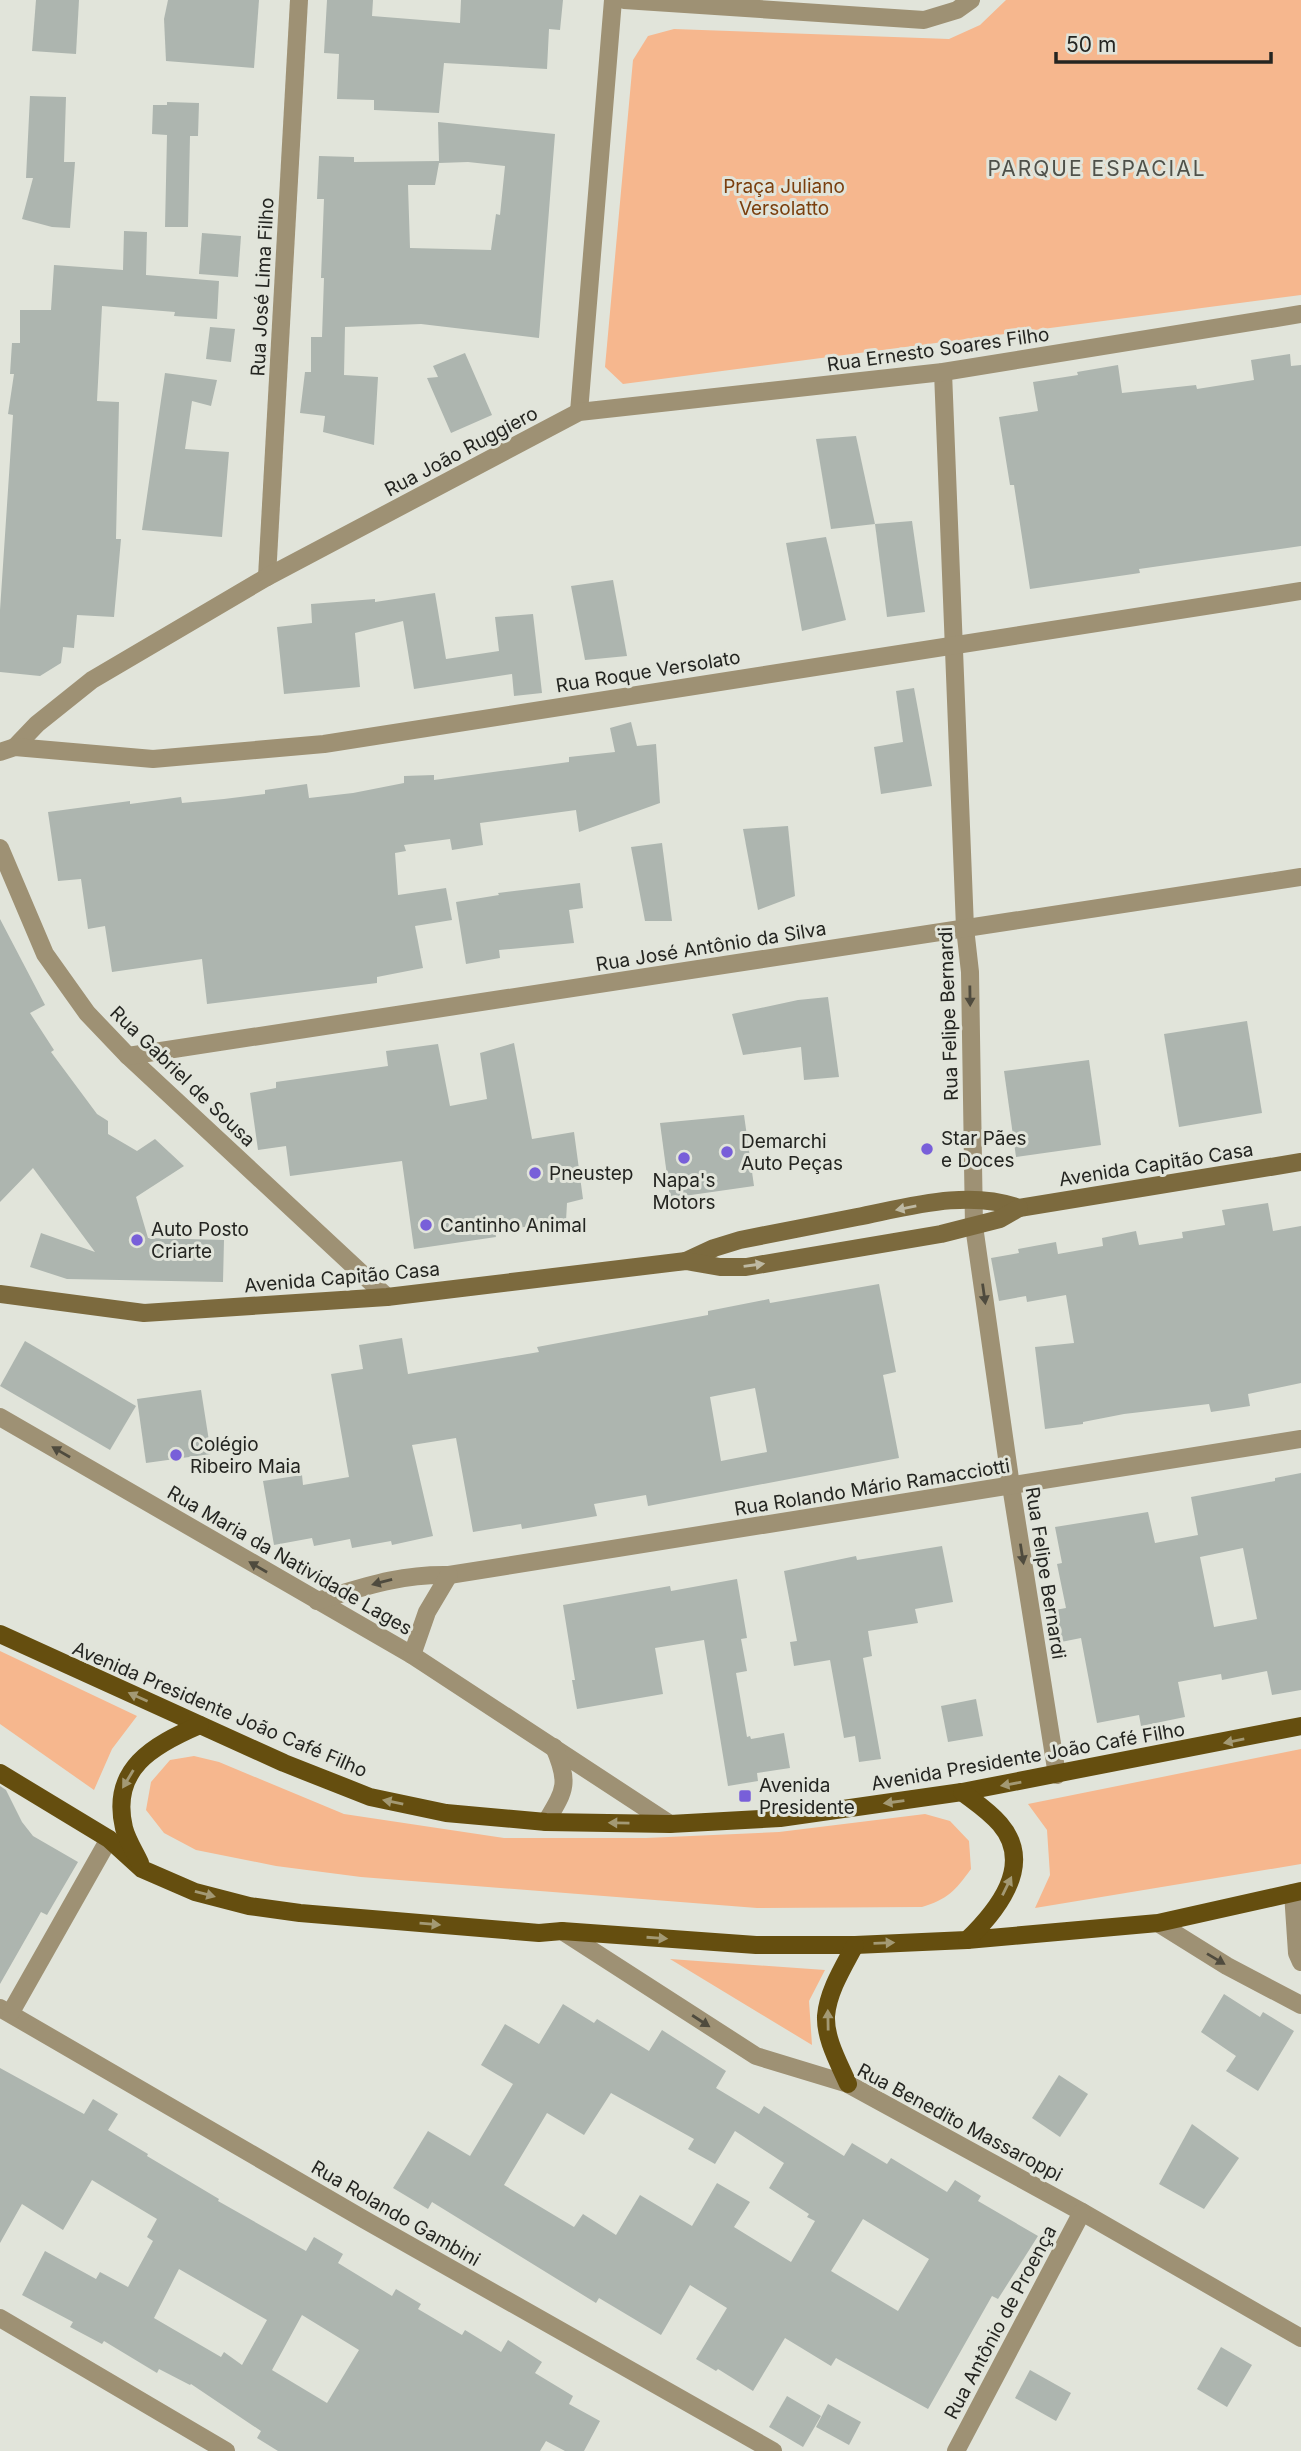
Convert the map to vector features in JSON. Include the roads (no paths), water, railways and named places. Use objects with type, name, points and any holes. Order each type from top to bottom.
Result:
[{"type":"main road","name":"Avenida Capitão Casa","points":[[0,1294],[144,1313],[387,1297],[686,1261],[720,1267],[746,1267],[974,1226],[1000,1219],[1018,1208],[1301,1162]]},
{"type":"main road","name":"Avenida Capitão Casa","points":[[686,1261],[713,1248],[740,1240],[930,1203],[974,1200],[1018,1208]]},
{"type":"main road","name":"Avenida Presidente João Café Filho","points":[[0,1634],[284,1763],[370,1797],[446,1813],[546,1822],[670,1824],[780,1818],[962,1793],[1301,1726]]},
{"type":"main road","points":[[142,1869],[124,1829],[121,1791],[139,1760],[170,1738],[200,1725]]},
{"type":"main road","points":[[0,1773],[109,1839],[142,1869],[195,1892],[249,1906],[300,1913],[539,1933],[562,1931],[756,1945],[855,1945],[967,1940],[1158,1923],[1297,1892]]},
{"type":"main road","points":[[962,1793],[1002,1826],[1011,1845],[1014,1862],[1007,1890],[985,1922],[967,1940]]},
{"type":"main road","points":[[848,2084],[830,2040],[826,2016],[832,1991],[855,1945]]},
{"type":"street","name":"Rua José Lima Filho","points":[[267,577],[299,0]]},
{"type":"street","points":[[579,412],[613,0]]},
{"type":"street","points":[[624,0],[924,20],[957,10],[971,0]]},
{"type":"street","name":"Rua Ernesto Soares Filho","points":[[579,412],[943,372],[1301,314]]},
{"type":"street","name":"Rua Felipe Bernardi","points":[[943,372],[965,928],[970,972],[974,1226],[1011,1486],[1057,1775]]},
{"type":"street","name":"Rua João Ruggiero","points":[[7,750],[92,680],[267,577],[579,412]]},
{"type":"street","name":"Rua Roque Versolato","points":[[7,750],[153,759],[324,744],[1301,591]]},
{"type":"street","name":"Rua Gabriel de Sousa","points":[[0,848],[45,954],[87,1013],[128,1056],[387,1297]]},
{"type":"street","name":"Rua José Antônio da Silva","points":[[128,1056],[1301,877]]},
{"type":"street","name":"Rua Maria da Natividade Lages","points":[[0,1417],[412,1655],[670,1824]]},
{"type":"street","name":"Rua Rolando Mário Ramacciotti","points":[[317,1601],[390,1580],[418,1575],[449,1575],[1301,1439]]},
{"type":"street","points":[[412,1655],[427,1612],[449,1575]]},
{"type":"street","points":[[546,1822],[563,1794],[561,1763],[554,1748]]},
{"type":"street","points":[[5,2010],[109,1839]]},
{"type":"street","points":[[1297,1892],[1297,1953],[1301,1962]]},
{"type":"street","points":[[1158,1923],[1227,1966],[1301,2005]]},
{"type":"street","name":"Rua Benedito Massaroppi","points":[[562,1931],[756,2056],[848,2084],[1082,2212],[1301,2338]]},
{"type":"street","name":"Rua Rolando Gambini","points":[[5,2010],[365,2220],[773,2451]]},
{"type":"street","name":"Rua Antônio de Proença","points":[[956,2451],[1082,2212]]},
{"type":"street","points":[[0,2318],[226,2451]]},
{"type":"place","name":"Star Pães e Doces","points":[[927,1149]]},
{"type":"place","name":"Demarchi Auto Peças","points":[[727,1152]]},
{"type":"place","name":"Napa's Motors","points":[[684,1158]]},
{"type":"place","name":"Pneustep","points":[[535,1173]]},
{"type":"place","name":"Cantinho Animal","points":[[426,1225]]},
{"type":"place","name":"Auto Posto Criarte","points":[[137,1240]]},
{"type":"place","name":"Colégio Ribeiro Maia","points":[[176,1455]]},
{"type":"place","name":"Avenida Presidente","points":[[745,1796]]},
{"type":"district","name":"PARQUE ESPACIAL","points":[[1097,169]]},
{"type":"park label","name":"Praça Juliano Versolatto","points":[[784,197]]}]
